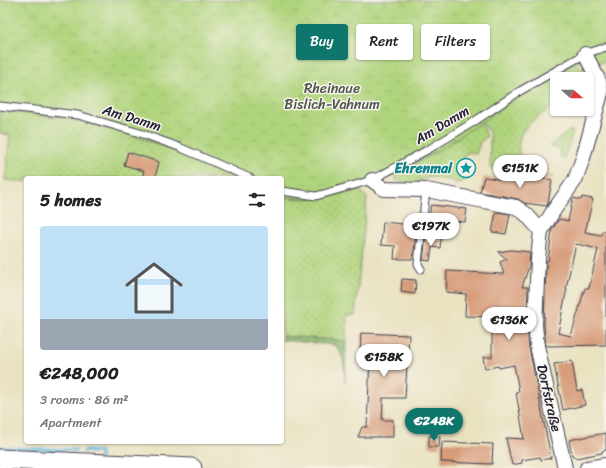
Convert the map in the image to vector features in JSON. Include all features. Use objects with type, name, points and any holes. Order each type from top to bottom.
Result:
[{"type":"main road","points":[[0,459],[192,468]]},
{"type":"street","points":[[372,180],[384,189],[426,190],[516,207],[526,214],[541,231],[575,180],[583,158],[601,93],[599,81],[585,54]]},
{"type":"street","name":"Dorfstraße","points":[[541,231],[538,259],[536,310],[537,346],[565,468]]},
{"type":"street","points":[[587,468],[606,464]]},
{"type":"lane","name":"Am Damm","points":[[284,191],[316,196],[372,180],[472,124],[520,91],[585,54],[606,47]]},
{"type":"lane","name":"Am Damm","points":[[0,106],[78,116],[179,147],[245,176]]},
{"type":"lane","points":[[421,269],[418,264],[426,190]]},
{"type":"green space","name":"Rheinaue Bislich-Vahnum","points":[[0,0],[606,0],[606,62],[576,63],[567,66],[558,72],[550,72],[550,77],[409,167],[378,182],[346,193],[314,198],[284,196],[284,176],[234,176],[203,161],[123,130],[51,116],[0,109]]},
{"type":"green space","points":[[573,65],[584,69],[586,72],[560,72]]},
{"type":"green space","points":[[550,78],[550,108],[538,116],[526,127],[519,142],[519,153],[527,168],[550,177],[490,168],[490,134],[482,121],[530,89]]},
{"type":"green space","points":[[0,110],[67,119],[123,132],[172,150],[230,176],[24,176],[24,182],[5,180],[10,135],[0,133]]},
{"type":"green space","points":[[481,122],[487,136],[480,143],[476,154],[469,152],[465,154],[465,164],[462,166],[464,170],[469,168],[470,170],[466,180],[455,183],[453,181],[432,177],[419,180],[418,185],[396,180],[395,176],[397,174],[436,152]]},
{"type":"green space","points":[[571,130],[573,132],[564,159],[560,158],[560,149],[549,146]]},
{"type":"green space","points":[[360,190],[367,198],[355,315],[347,315],[346,341],[284,336],[284,197],[312,199]]},
{"type":"green space","points":[[284,336],[346,341],[345,382],[342,357],[338,348],[334,345],[284,340]]},
{"type":"building","points":[[128,152],[159,162],[156,176],[143,176],[144,171],[124,165]]},
{"type":"building","points":[[512,175],[552,180],[547,206],[524,203],[518,199],[480,192],[484,177],[511,181]]},
{"type":"building","points":[[582,197],[593,199],[585,232],[601,235],[602,231],[606,231],[606,345],[546,346],[544,325],[546,267],[552,230],[559,219],[568,221],[573,198],[581,200]],"holes":[[[576,244],[598,249],[589,288],[585,288],[571,336],[558,333]]]},
{"type":"building","points":[[431,205],[467,209],[465,222],[453,221],[452,232],[434,230],[435,219],[429,218]]},
{"type":"building","points":[[496,212],[510,214],[506,234],[492,232]]},
{"type":"building","points":[[383,222],[413,225],[412,235],[416,235],[413,259],[394,259],[395,246],[381,245]]},
{"type":"building","points":[[426,236],[441,238],[440,248],[432,247],[430,261],[423,260]]},
{"type":"building","points":[[511,250],[530,252],[529,266],[522,287],[528,287],[527,325],[529,347],[551,458],[541,460],[540,457],[522,460],[522,463],[512,465],[506,438],[524,439],[516,392],[519,391],[514,365],[485,369],[483,357],[492,357],[492,317],[465,316],[466,294],[446,292],[447,271],[504,274],[500,262],[507,259],[498,252]]},
{"type":"building","points":[[402,279],[416,280],[415,294],[401,292]]},
{"type":"building","points":[[361,333],[409,335],[405,398],[383,398],[382,420],[393,420],[393,437],[358,437],[362,427],[367,427],[370,354],[360,353]]},
{"type":"building","points":[[572,361],[577,391],[582,390],[585,405],[563,410],[554,364]]},
{"type":"building","points":[[606,433],[606,450],[602,451],[602,453],[576,458],[572,455],[569,440]]},
{"type":"building","points":[[429,436],[440,437],[439,447],[429,447]]},
{"type":"building","points":[[442,442],[493,444],[492,464],[441,462]]},
{"type":"waterway","points":[[0,448],[76,450]]},
{"type":"waterway","points":[[84,451],[100,452],[100,459]]},
{"type":"place","name":"Ehrenmal","points":[[466,168]]}]
